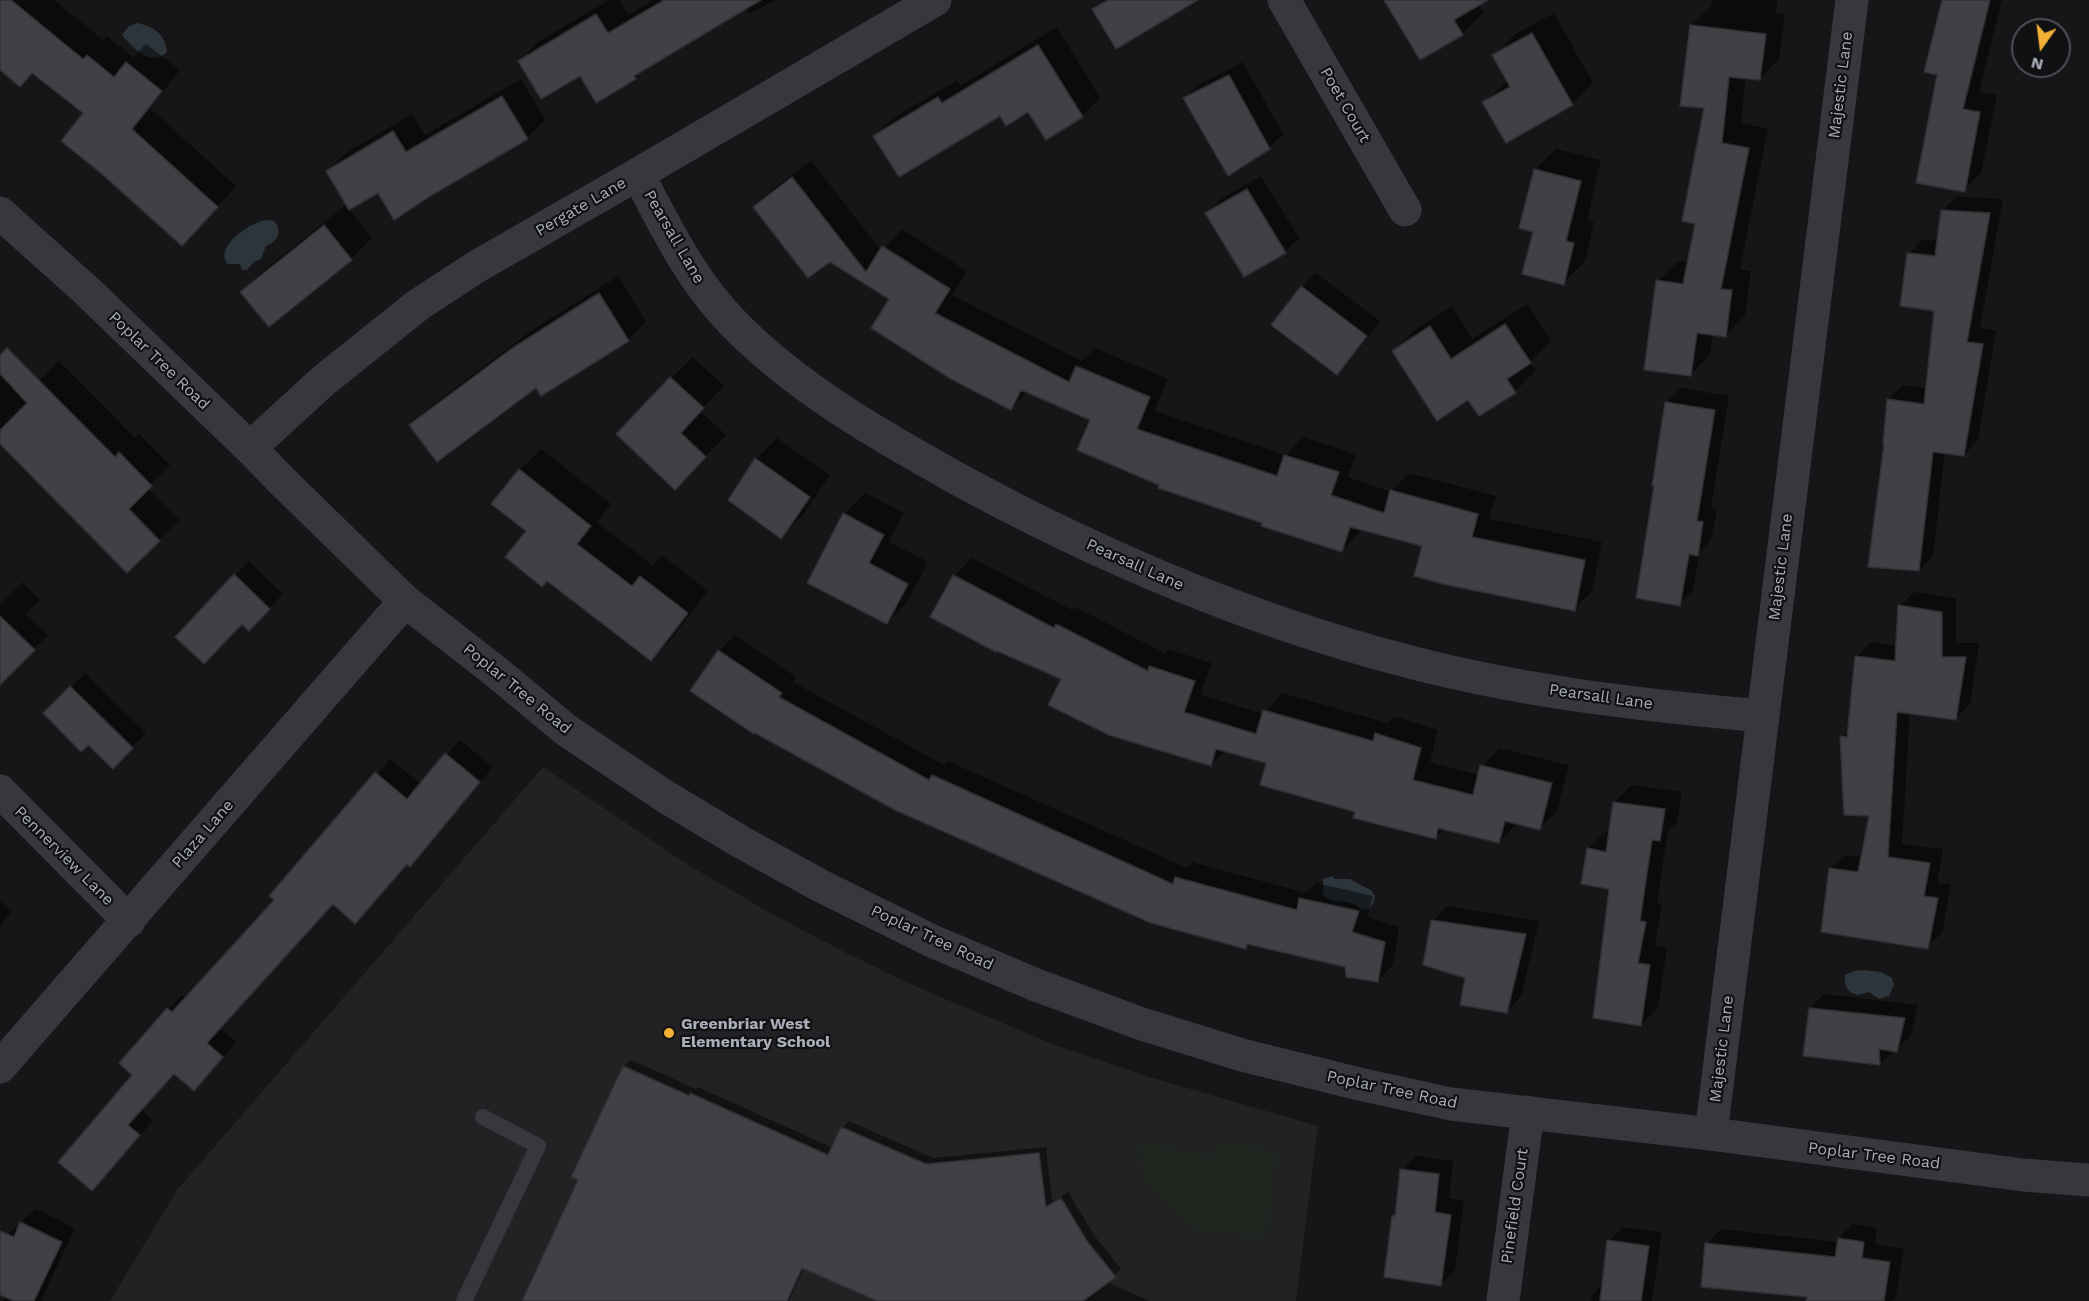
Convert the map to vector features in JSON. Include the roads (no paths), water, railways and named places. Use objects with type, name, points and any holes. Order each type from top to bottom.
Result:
[{"type":"street","name":"Pergate Lane","points":[[250,448],[323,381],[418,305],[476,267],[935,0]]},
{"type":"street","name":"Poet Court","points":[[1284,0],[1406,210]]},
{"type":"street","name":"Majestic Lane","points":[[1711,1134],[1852,0]]},
{"type":"street","name":"Pearsall Lane","points":[[638,174],[677,248],[702,285],[734,325],[771,360],[827,400],[896,444],[982,492],[1070,536],[1165,579],[1241,609],[1319,636],[1398,659],[1553,691],[1703,711],[1762,716]]},
{"type":"street","name":"Poplar Tree Road","points":[[0,213],[87,291],[405,601],[566,730],[666,797],[741,842],[821,886],[932,941],[1099,1009],[1242,1055],[1450,1104],[1711,1134],[2023,1175],[2089,1180]]},
{"type":"street","name":"Plaza Lane","points":[[0,1067],[405,601]]},
{"type":"street","name":"Pennerview Lane","points":[[0,791],[129,921]]},
{"type":"street","name":"Pinefield Court","points":[[1503,1301],[1528,1112]]},
{"type":"lane","points":[[464,1301],[538,1146],[483,1117]]},
{"type":"place","name":"Greenbriar West Elementary School","points":[[669,1033]]}]
